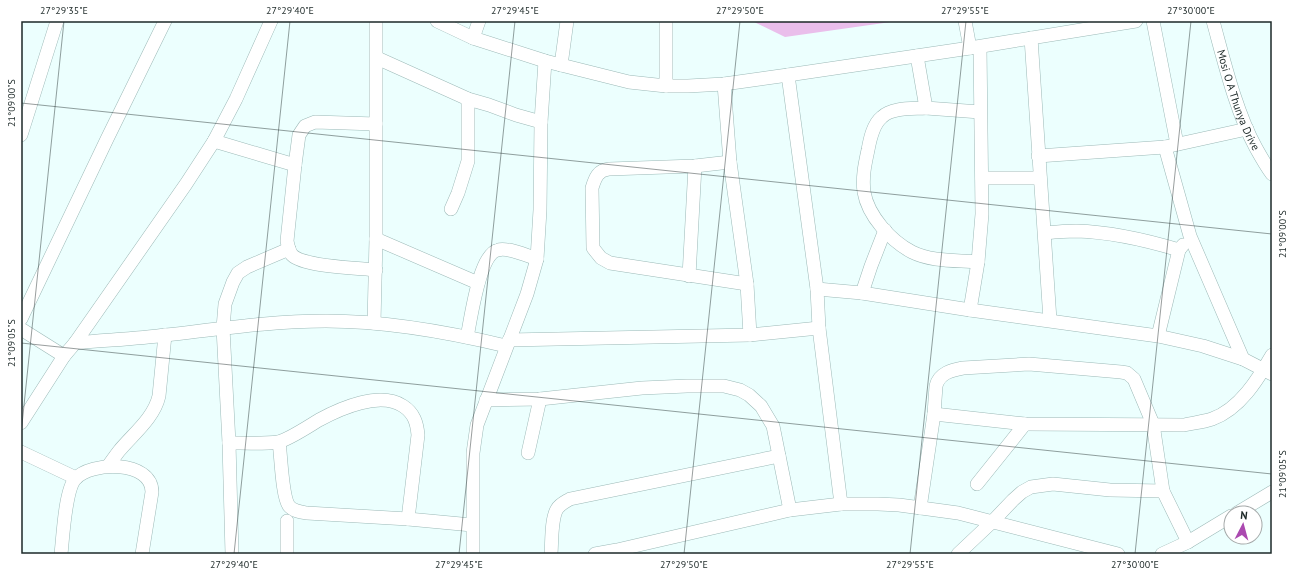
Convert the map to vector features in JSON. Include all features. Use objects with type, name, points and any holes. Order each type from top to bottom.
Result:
[{"type":"street","points":[[21,135],[57,21]]},
{"type":"street","points":[[21,319],[103,146],[165,21]]},
{"type":"street","points":[[21,423],[64,356],[75,343],[186,184],[214,141],[236,99],[271,21]]},
{"type":"street","points":[[374,323],[376,270],[376,21]]},
{"type":"street","points":[[437,21],[473,38],[545,61],[629,82],[666,86],[724,84],[788,76],[975,48],[1031,38],[1074,26],[1136,21]]},
{"type":"street","points":[[473,38],[479,21]]},
{"type":"street","points":[[561,65],[567,21]]},
{"type":"street","points":[[666,21],[666,86]]},
{"type":"street","points":[[965,21],[975,48],[980,112],[982,178],[982,214],[978,262],[970,310]]},
{"type":"street","points":[[1153,21],[1171,145],[1190,236],[1243,359]]},
{"type":"street","name":"Mosi O A Thunya Drive","points":[[1213,21],[1225,65],[1247,129],[1255,148],[1272,174]]},
{"type":"street","points":[[1031,38],[1050,320]]},
{"type":"street","points":[[917,56],[926,108]]},
{"type":"street","points":[[377,58],[468,99],[541,122]]},
{"type":"street","points":[[473,554],[473,453],[477,424],[527,294],[537,259],[540,210],[541,122],[545,61]]},
{"type":"street","points":[[788,76],[817,289],[819,328],[842,504]]},
{"type":"street","points":[[724,84],[730,162],[747,284],[750,335]]},
{"type":"street","points":[[451,209],[458,193],[468,161],[468,99]]},
{"type":"street","points":[[978,262],[947,260],[921,255],[905,248],[885,230],[870,210],[865,194],[863,175],[869,142],[876,124],[882,116],[890,112],[926,108],[980,112]]},
{"type":"street","points":[[376,124],[315,122],[308,124],[303,128],[299,135],[287,241],[293,256],[307,263],[376,270]]},
{"type":"street","points":[[1038,156],[1171,145],[1247,129]]},
{"type":"street","points":[[214,141],[295,165]]},
{"type":"street","points":[[730,162],[694,166],[605,169],[595,178],[592,191],[592,244],[595,251],[601,258],[614,264],[747,284]]},
{"type":"street","points":[[689,276],[694,166]]},
{"type":"street","points":[[982,178],[1040,178]]},
{"type":"street","points":[[862,293],[885,230]]},
{"type":"street","points":[[1045,233],[1075,231],[1129,237],[1179,250]]},
{"type":"street","points":[[1158,336],[1179,250],[1190,236]]},
{"type":"street","points":[[376,239],[478,282]]},
{"type":"street","points":[[232,554],[229,443],[223,328],[225,304],[238,273],[247,267],[289,249]]},
{"type":"street","points":[[467,337],[478,282],[488,257],[498,250],[504,249],[537,259]]},
{"type":"street","points":[[817,289],[862,293],[970,310],[1158,336],[1203,346],[1243,359],[1268,372]]},
{"type":"street","points":[[75,343],[300,321],[374,323],[508,343],[750,335],[819,328]]},
{"type":"street","points":[[21,329],[64,356]]},
{"type":"street","points":[[108,466],[118,452],[152,413],[156,404],[159,396],[165,335]]},
{"type":"street","points":[[934,414],[1025,424],[1184,425],[1212,419],[1227,411],[1245,396],[1268,372],[1272,354]]},
{"type":"street","points":[[920,508],[934,414],[937,381],[941,376],[953,370],[963,368],[1029,364],[1127,373],[1134,378],[1154,424],[1163,491],[1188,542]]},
{"type":"street","points":[[486,400],[540,399],[642,388],[706,385],[724,386],[740,390],[749,395],[761,406],[773,426],[790,510]]},
{"type":"street","points":[[528,453],[540,399]]},
{"type":"street","points":[[229,443],[279,442],[330,415],[368,401],[392,401],[400,404],[415,419],[418,435],[408,520]]},
{"type":"street","points":[[977,484],[1025,424]]},
{"type":"street","points":[[279,442],[285,496],[291,508],[306,513],[472,525]]},
{"type":"street","points":[[21,452],[76,478]]},
{"type":"street","points":[[551,554],[556,510],[563,503],[570,500],[779,456]]},
{"type":"street","points":[[61,554],[70,489],[76,478],[86,472],[108,466],[126,468],[139,472],[148,478],[151,484],[152,492],[142,554]]},
{"type":"street","points":[[958,554],[1013,500],[1022,492],[1031,487],[1053,484],[1110,490],[1163,491]]},
{"type":"street","points":[[1250,505],[1272,492]]},
{"type":"street","points":[[595,554],[790,510],[842,504],[878,504],[958,513],[1118,554]]},
{"type":"street","points":[[287,521],[287,554]]},
{"type":"street","points":[[1162,554],[1188,542],[1223,521]]},
{"type":"shaded area","points":[[752,21],[898,21],[785,37]]}]
